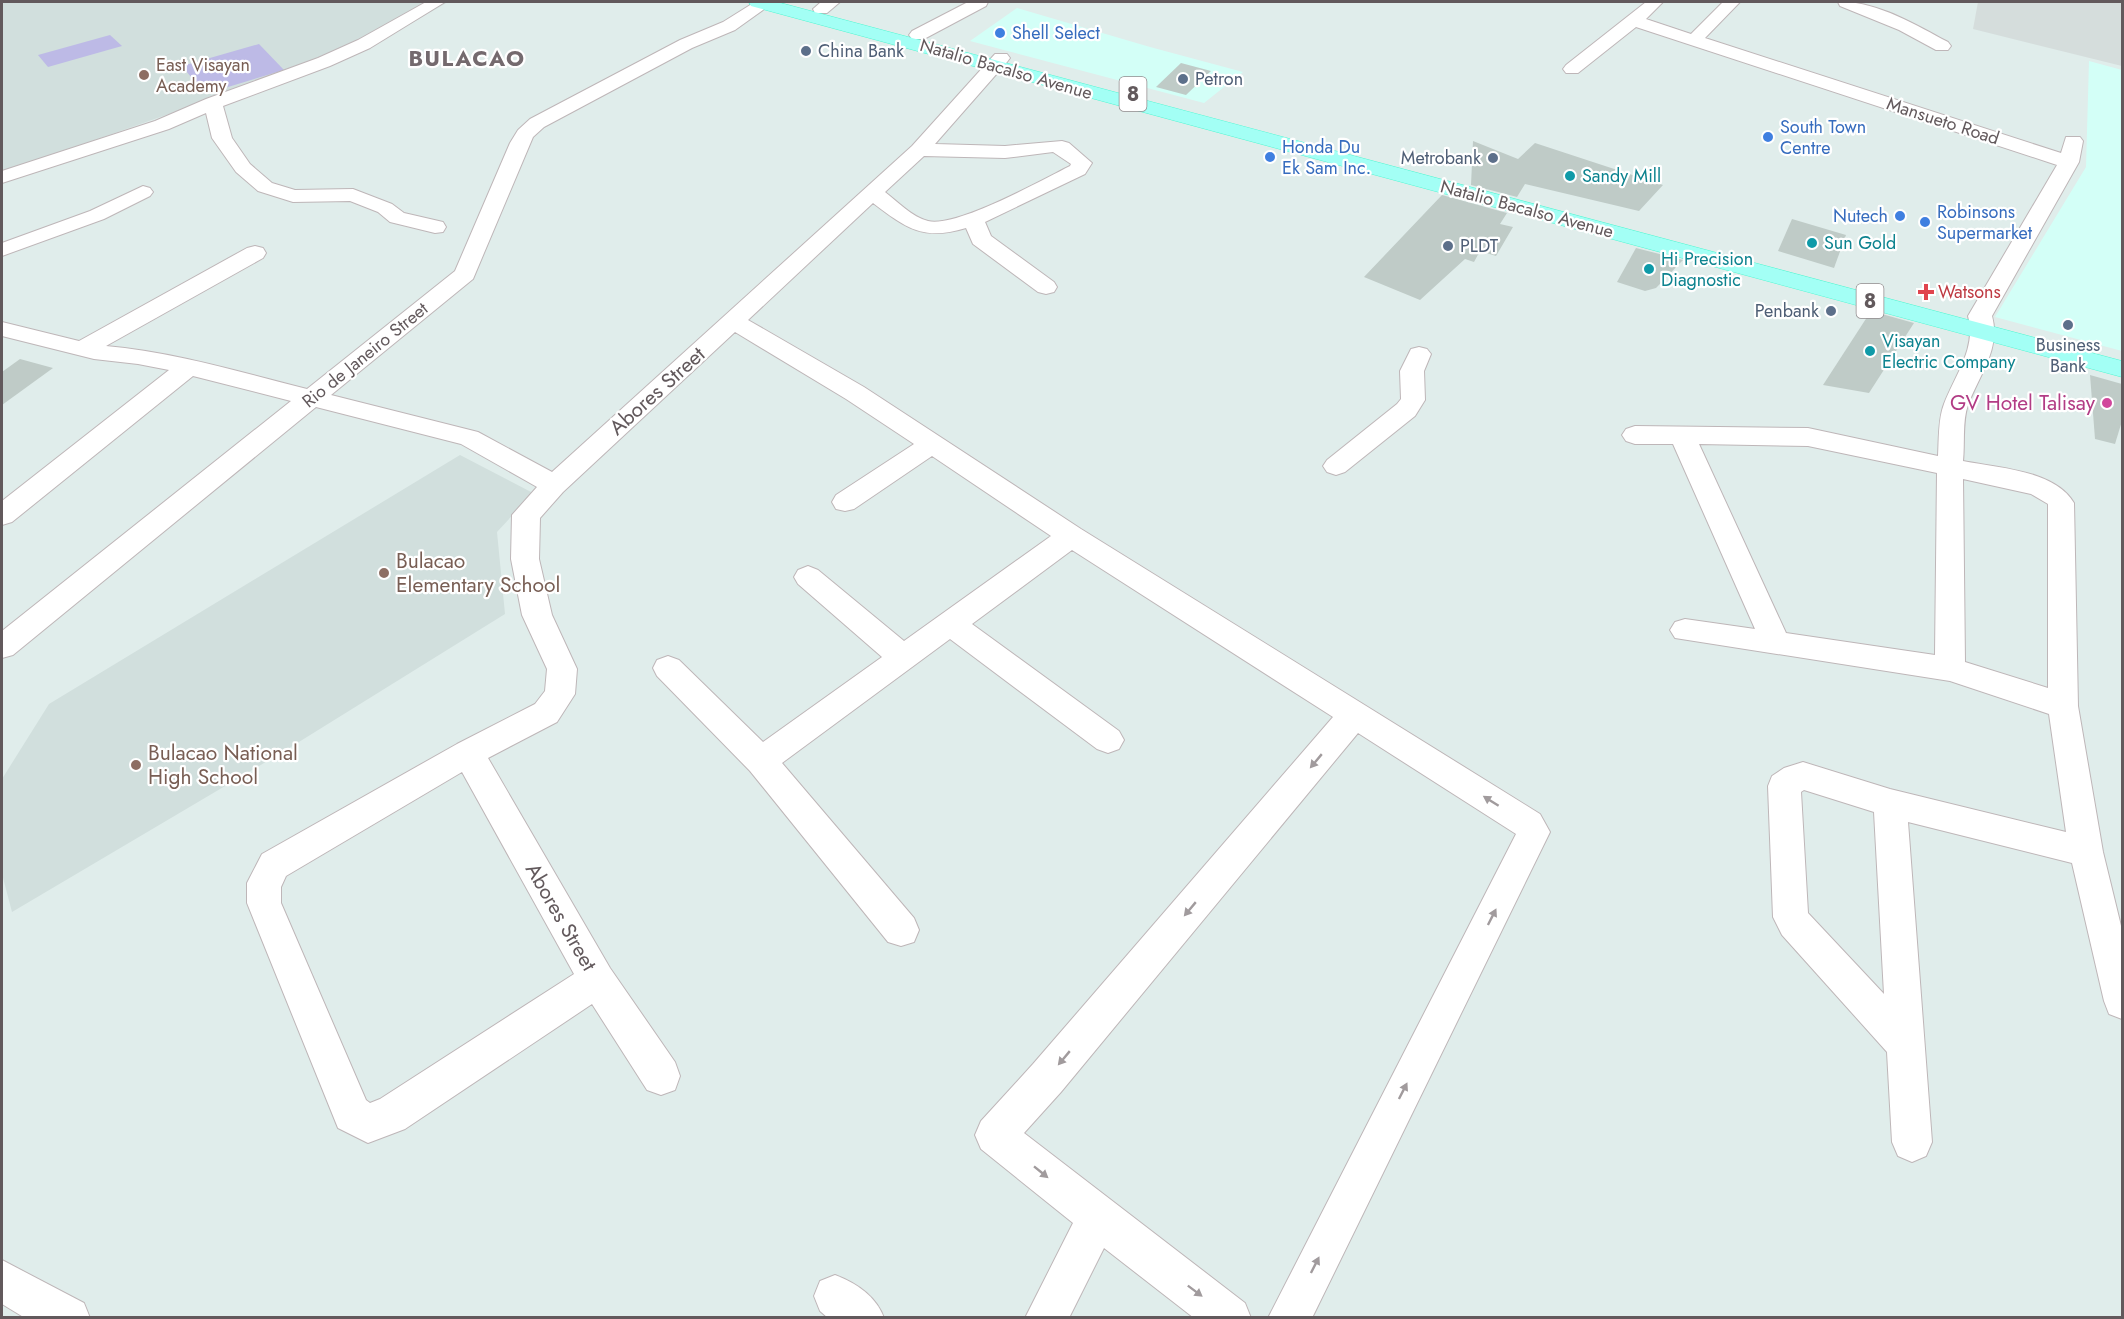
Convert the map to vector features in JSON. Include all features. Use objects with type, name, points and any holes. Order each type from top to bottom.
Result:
[{"type":"main road","name":"Natalio Bacalso Avenue","points":[[763,2],[998,62],[1780,278],[2122,355]]},
{"type":"main road","name":"Natalio Bacalso Avenue","points":[[790,2],[827,5],[998,62]]},
{"type":"main road","name":"Natalio Bacalso Avenue","points":[[1982,323],[2122,369]]},
{"type":"street","points":[[2,177],[162,125],[364,44],[436,2]]},
{"type":"street","name":"Rio de Janeiro Street","points":[[686,44],[694,30],[738,2]]},
{"type":"street","name":"Rio de Janeiro Street","points":[[2,647],[465,274],[525,134],[537,123],[686,44],[729,26],[763,2]]},
{"type":"street","points":[[918,35],[980,2]]},
{"type":"street","points":[[1572,69],[1655,2]]},
{"type":"street","points":[[1694,40],[1732,2]]},
{"type":"street","points":[[1846,2],[1905,26],[1942,46]]},
{"type":"street","name":"Mansueto Road","points":[[1634,21],[2071,151],[1982,323],[1974,368],[1955,406],[1950,466],[1950,669]]},
{"type":"street","name":"Abores Street","points":[[597,980],[392,1115],[368,1123],[352,1114],[264,903],[263,884],[274,865],[468,753],[546,713],[560,694],[562,669],[537,615],[525,559],[526,515],[554,485],[919,150],[998,62]]},
{"type":"street","points":[[213,103],[222,138],[243,168],[265,187],[292,196],[353,195],[385,208],[397,218],[435,227]]},
{"type":"street","points":[[572,104],[603,111]]},
{"type":"street","points":[[871,192],[921,227],[940,230],[971,220],[1078,170],[1082,163],[1062,147],[1053,146],[1005,152],[919,150]]},
{"type":"street","points":[[2,250],[97,215],[143,192]]},
{"type":"street","points":[[971,220],[977,226],[981,239],[1046,287]]},
{"type":"street","points":[[82,349],[255,253]]},
{"type":"street","points":[[734,321],[855,393],[1071,536],[1353,716],[1528,824],[1533,832],[1289,1317]]},
{"type":"street","points":[[2,329],[82,349],[138,356],[189,367],[469,438],[554,485]]},
{"type":"street","points":[[1336,466],[1406,410],[1413,400],[1412,371],[1419,354]]},
{"type":"street","points":[[2,515],[189,367]]},
{"type":"street","points":[[1635,435],[1808,437],[2038,486],[2057,497],[2061,503],[2063,706],[2086,852],[2117,954],[2122,1001]]},
{"type":"street","points":[[1682,435],[1776,643]]},
{"type":"street","points":[[844,502],[932,444]]},
{"type":"street","points":[[761,761],[1071,536]]},
{"type":"street","points":[[808,578],[904,659]]},
{"type":"street","points":[[951,624],[1108,740]]},
{"type":"street","points":[[1685,630],[1950,669],[2063,706]]},
{"type":"street","points":[[668,668],[761,761],[901,930]]},
{"type":"street","points":[[1230,1317],[995,1135],[1047,1078],[1353,716]]},
{"type":"street","name":"Abores Street","points":[[468,753],[597,980],[661,1076]]},
{"type":"street","points":[[1906,1045],[1794,923],[1790,911],[1785,786],[1789,781],[1803,776],[1890,803],[2086,852]]},
{"type":"street","points":[[1890,803],[1912,1142]]},
{"type":"street","points":[[1046,1317],[1098,1217]]},
{"type":"street","points":[[2,1281],[69,1317]]},
{"type":"shaded area","name":"East Visayan Academy","points":[[2,2],[448,2],[367,49],[89,142],[17,172],[2,171]]},
{"type":"shaded area","points":[[1978,2],[2122,2],[2122,66],[1973,29]]},
{"type":"shaded area","points":[[1017,8],[1243,72],[1204,103],[970,41]]},
{"type":"shaded area","points":[[110,35],[122,46],[48,67],[38,55]]},
{"type":"shaded area","points":[[259,44],[284,70],[205,94],[182,66]]},
{"type":"shaded area","points":[[2089,61],[2122,70],[2122,351],[1995,317],[2086,167]]},
{"type":"shaded area","points":[[460,455],[533,493],[497,532],[505,614],[286,750],[12,912],[2,874],[2,779],[49,704]]},
{"type":"building","name":"Petron","points":[[1181,63],[1211,71],[1186,95],[1156,87]]},
{"type":"building","name":"Sandy Mill","points":[[1473,141],[1518,159],[1535,143],[1663,185],[1639,211],[1525,184],[1517,197],[1471,185]]},
{"type":"building","name":"PLDT","points":[[1442,195],[1507,213],[1500,224],[1513,227],[1496,256],[1480,251],[1474,262],[1465,259],[1420,300],[1364,277]]},
{"type":"building","name":"Sun Gold","points":[[1792,219],[1846,235],[1834,268],[1778,251]]},
{"type":"building","name":"Hi Precision Diagnostic","points":[[1636,248],[1683,260],[1656,288],[1645,291],[1617,282]]},
{"type":"building","name":"Visayan Electric Company","points":[[1871,311],[1914,323],[1869,393],[1823,385]]},
{"type":"building","points":[[20,359],[53,368],[2,405],[2,372]]},
{"type":"building","name":"GV Hotel Talisay","points":[[2090,375],[2122,384],[2122,421],[2115,444],[2095,439]]},
{"type":"place","name":"Shell Select","points":[[1000,33]]},
{"type":"place","name":"China Bank","points":[[806,51]]},
{"type":"place","name":"East Visayan Academy","points":[[144,75]]},
{"type":"place","name":"Petron","points":[[1183,79]]},
{"type":"place","name":"South Town Centre","points":[[1768,137]]},
{"type":"place","name":"Honda Du Ek Sam Inc.","points":[[1270,157]]},
{"type":"place","name":"Metrobank","points":[[1493,158]]},
{"type":"place","name":"Sandy Mill","points":[[1570,176]]},
{"type":"place","name":"Nutech","points":[[1900,216]]},
{"type":"place","name":"Robinsons Supermarket","points":[[1925,222]]},
{"type":"place","name":"Sun Gold","points":[[1812,243]]},
{"type":"place","name":"PLDT","points":[[1448,246]]},
{"type":"place","name":"Hi Precision Diagnostic","points":[[1649,269]]},
{"type":"place","name":"Watsons","points":[[1926,292]]},
{"type":"place","name":"Penbank","points":[[1831,311]]},
{"type":"place","name":"Business Bank","points":[[2068,325]]},
{"type":"place","name":"Visayan Electric Company","points":[[1870,351]]},
{"type":"place","name":"GV Hotel Talisay","points":[[2107,403]]},
{"type":"place","name":"Bulacao Elementary School","points":[[384,573]]},
{"type":"place","name":"Bulacao National High School","points":[[136,765]]},
{"type":"district","name":"BULACAO","points":[[467,58]]}]
